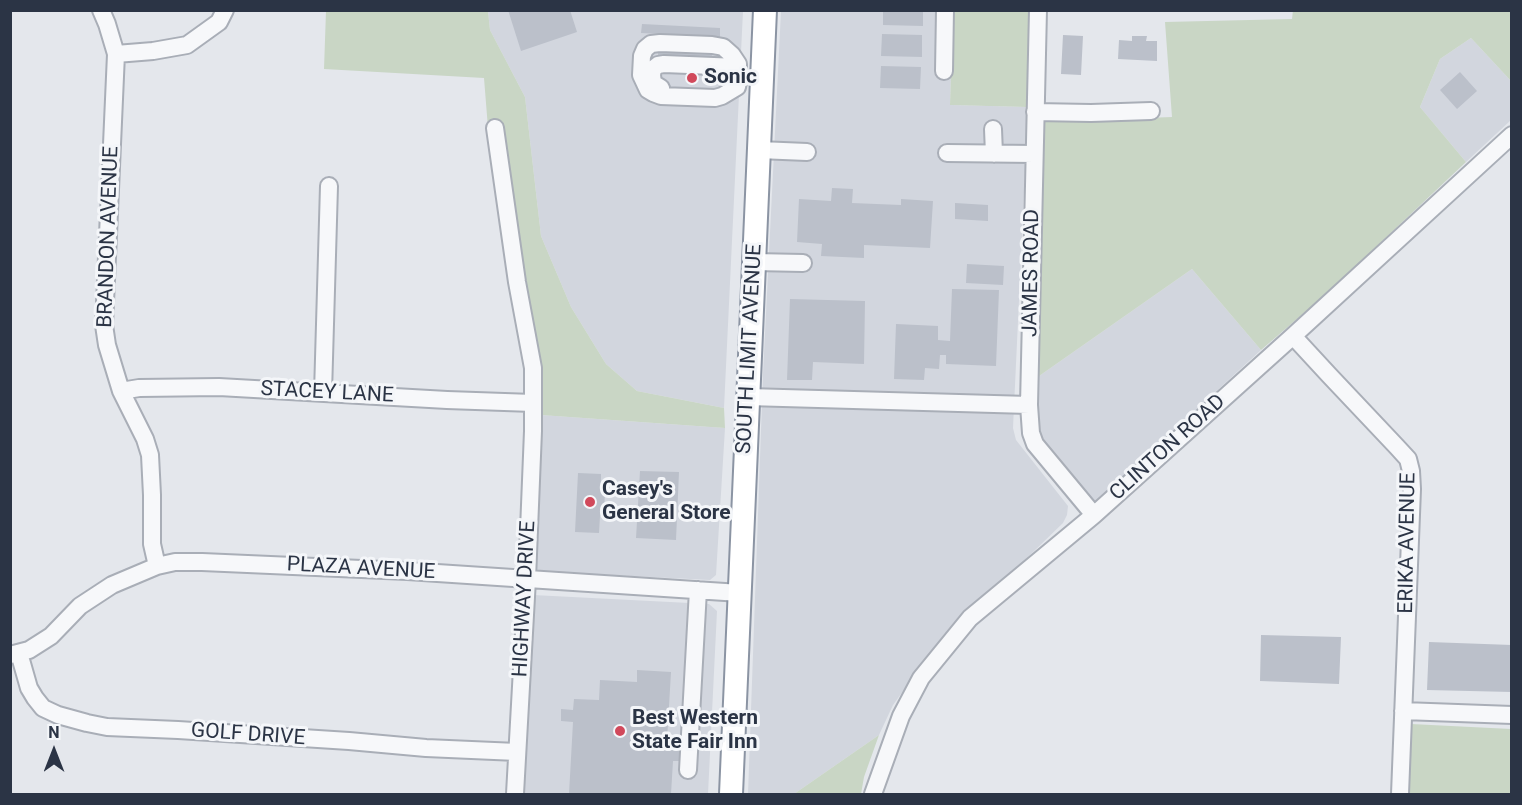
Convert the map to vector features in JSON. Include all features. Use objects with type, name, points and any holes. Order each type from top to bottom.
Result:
[{"type":"highway","name":"SOUTH LIMIT AVENUE","points":[[731,795],[765,10]]},
{"type":"street","name":"BRANDON AVENUE","points":[[101,10],[116,54],[104,325],[107,345],[121,391],[150,455],[152,544],[157,566]]},
{"type":"street","points":[[116,54],[187,45],[219,22],[225,10]]},
{"type":"street","points":[[944,71],[945,10]]},
{"type":"street","name":"JAMES ROAD","points":[[1038,10],[1029,405],[1031,433],[1035,444],[1094,515]]},
{"type":"street","points":[[660,43],[723,47],[732,55],[739,69],[737,87],[722,96],[707,98],[661,96],[648,90],[641,75],[645,48],[651,44],[660,43]]},
{"type":"street","points":[[739,69],[763,72]]},
{"type":"street","points":[[1035,112],[1151,111]]},
{"type":"street","name":"HIGHWAY DRIVE","points":[[495,128],[517,282],[533,368],[527,579],[515,795]]},
{"type":"street","points":[[993,129],[994,154]]},
{"type":"street","name":"CLINTON ROAD","points":[[873,795],[901,716],[921,678],[970,618],[1094,515],[1512,135]]},
{"type":"street","points":[[759,150],[807,152]]},
{"type":"street","points":[[947,153],[1034,154]]},
{"type":"street","points":[[323,393],[329,186]]},
{"type":"street","points":[[754,262],[803,263]]},
{"type":"street","name":"ERIKA AVENUE","points":[[1293,336],[1408,459],[1411,471],[1400,795]]},
{"type":"street","name":"STACEY LANE","points":[[121,391],[139,388],[219,387],[532,403]]},
{"type":"street","points":[[748,397],[1029,405]]},
{"type":"street","name":"PLAZA AVENUE","points":[[15,654],[29,650],[51,636],[80,606],[112,585],[157,566],[175,562],[315,566],[740,593]]},
{"type":"street","points":[[688,771],[699,590]]},
{"type":"street","name":"GOLF DRIVE","points":[[15,654],[29,688],[43,708],[58,715],[107,727],[517,753]]},
{"type":"street","points":[[1403,711],[1512,715]]},
{"type":"shaded area","points":[[488,11],[743,11],[724,408],[637,391],[606,364],[571,307],[541,236],[525,97],[490,30]]},
{"type":"shaded area","points":[[781,11],[953,11],[950,105],[1028,107],[1013,428],[1016,440],[1068,506],[1063,523],[934,648],[893,705],[879,735],[794,794],[748,794],[763,374]]},
{"type":"shaded area","points":[[1471,38],[1511,81],[1511,120],[1466,162],[1420,107],[1440,59]]},
{"type":"shaded area","points":[[1192,269],[1261,350],[1097,501],[1086,499],[1041,448],[1032,381]]},
{"type":"shaded area","points":[[541,415],[725,428],[716,575],[710,580],[533,571]]},
{"type":"shaded area","points":[[533,595],[709,604],[717,611],[708,794],[522,794]]},
{"type":"green space","points":[[1293,10],[1511,11],[1511,81],[1471,38],[1440,59],[1420,107],[1466,162],[1327,293],[1261,350],[1192,269],[1032,381],[1041,122],[1172,117],[1165,22],[1292,19]]},
{"type":"green space","points":[[326,11],[488,11],[490,30],[525,97],[541,236],[571,307],[606,364],[637,391],[724,408],[725,428],[541,415],[488,128],[484,78],[324,69]]},
{"type":"green space","points":[[953,11],[1031,11],[1028,107],[950,105]]},
{"type":"green space","points":[[1411,724],[1511,729],[1511,794],[1407,794]]},
{"type":"green space","points":[[879,735],[864,777],[861,794],[794,794]]},
{"type":"building","points":[[508,10],[570,10],[577,32],[521,51]]},
{"type":"building","points":[[883,10],[923,10],[923,26],[883,25]]},
{"type":"building","points":[[642,24],[720,28],[720,37],[641,33]]},
{"type":"building","points":[[882,34],[922,35],[922,57],[881,56]]},
{"type":"building","points":[[1063,35],[1083,36],[1081,75],[1061,74]]},
{"type":"building","points":[[1132,36],[1147,36],[1146,41],[1157,41],[1157,61],[1118,59],[1119,40],[1132,41]]},
{"type":"building","points":[[658,52],[712,55],[711,64],[658,61]]},
{"type":"building","points":[[881,66],[921,67],[920,89],[880,88]]},
{"type":"building","points":[[1460,72],[1477,91],[1457,109],[1440,90]]},
{"type":"building","points":[[832,188],[853,189],[852,203],[901,205],[901,199],[933,201],[930,248],[864,245],[864,258],[821,256],[822,244],[797,242],[799,199],[831,201]]},
{"type":"building","points":[[955,203],[988,205],[988,221],[955,219]]},
{"type":"building","points":[[967,264],[1004,266],[1003,285],[966,283]]},
{"type":"building","points":[[952,289],[999,290],[996,366],[946,364],[946,355],[940,355],[939,369],[925,368],[924,380],[894,379],[896,324],[938,326],[938,340],[950,341]]},
{"type":"building","points":[[790,299],[865,301],[864,364],[813,362],[812,380],[787,380]]},
{"type":"building","points":[[640,471],[679,472],[676,540],[636,538]]},
{"type":"building","name":"Casey's General Store","points":[[578,473],[601,474],[601,489],[605,489],[604,516],[600,516],[599,533],[575,532]]},
{"type":"building","points":[[1261,635],[1341,637],[1339,684],[1260,681]]},
{"type":"building","points":[[1429,642],[1512,645],[1512,692],[1427,690]]},
{"type":"building","name":"Best Western State Fair Inn","points":[[637,670],[671,672],[667,740],[684,741],[683,761],[673,761],[671,794],[569,794],[573,722],[561,721],[561,709],[573,710],[574,699],[599,700],[600,680],[637,682]]},
{"type":"place","name":"Sonic","points":[[692,78]]},
{"type":"place","name":"Casey's General Store","points":[[590,502]]},
{"type":"place","name":"Best Western State Fair Inn","points":[[620,731]]}]
